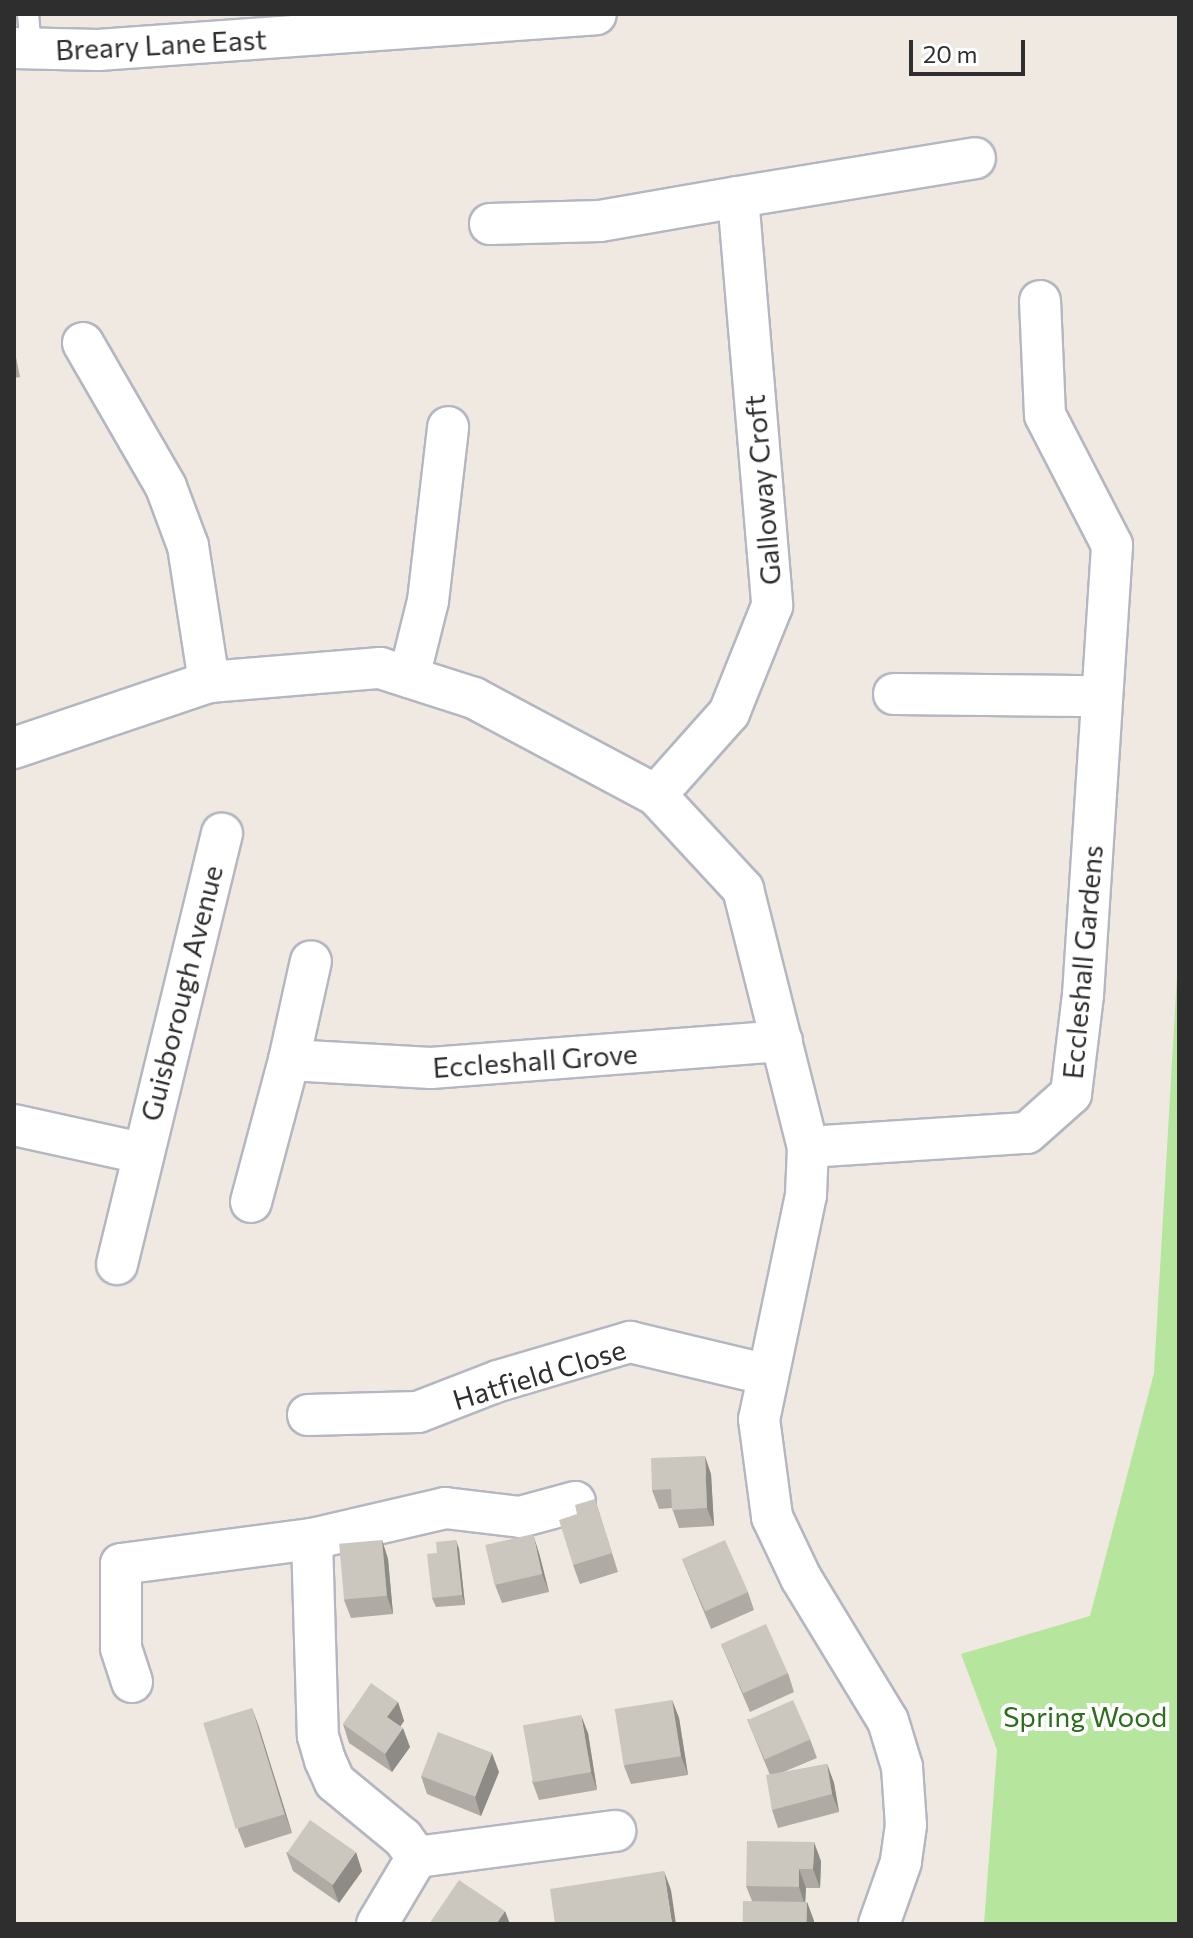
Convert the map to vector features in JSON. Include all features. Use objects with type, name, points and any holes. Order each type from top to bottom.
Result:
[{"type":"street","name":"Breary Lane East","points":[[24,37],[145,47],[596,14]]},
{"type":"street","points":[[490,224],[600,221],[975,158]]},
{"type":"street","name":"Galloway Croft","points":[[656,795],[729,713],[772,606],[738,197]]},
{"type":"street","name":"Eccleshall Gardens","points":[[808,1147],[1027,1133],[1071,1094],[1083,995],[1112,545],[1045,415],[1040,301]]},
{"type":"street","points":[[83,343],[166,487],[188,546],[209,682]]},
{"type":"street","points":[[409,677],[428,601],[448,427]]},
{"type":"street","points":[[14,748],[209,682],[380,668],[474,698],[656,795],[743,889],[808,1147],[806,1195],[759,1419],[772,1517],[801,1578],[888,1721],[902,1767],[906,1825],[901,1862],[879,1924]]},
{"type":"street","points":[[894,694],[1102,696]]},
{"type":"street","name":"Guisborough Avenue","points":[[117,1264],[141,1153],[222,834]]},
{"type":"street","points":[[251,1202],[289,1060],[311,961]]},
{"type":"street","name":"Eccleshall Grove","points":[[289,1060],[431,1068],[782,1041]]},
{"type":"street","name":"Guisborough Avenue","points":[[14,1125],[141,1153]]},
{"type":"street","name":"Hatfield Close","points":[[308,1415],[418,1412],[498,1381],[630,1342],[768,1375]]},
{"type":"street","points":[[132,1682],[121,1648],[121,1564],[312,1539],[445,1508],[520,1517],[575,1502]]},
{"type":"street","points":[[312,1539],[318,1736],[325,1760],[335,1782],[403,1838],[417,1857]]},
{"type":"street","points":[[417,1857],[615,1831]]},
{"type":"street","points":[[377,1924],[417,1857]]},
{"type":"green space","name":"Spring Wood","points":[[1179,941],[1179,1924],[984,1924],[997,1750],[961,1654],[1090,1616],[1154,1373]]},
{"type":"building","points":[[705,1456],[707,1508],[672,1510],[671,1489],[652,1490],[651,1458]]},
{"type":"building","points":[[595,1499],[612,1553],[573,1565],[559,1520],[577,1514],[575,1505]]},
{"type":"building","points":[[533,1534],[542,1574],[494,1585],[485,1545]]},
{"type":"building","points":[[382,1540],[387,1596],[344,1600],[339,1544]]},
{"type":"building","points":[[456,1540],[462,1595],[432,1598],[427,1554],[437,1553],[436,1542]]},
{"type":"building","points":[[725,1540],[748,1592],[705,1611],[682,1559]]},
{"type":"building","points":[[766,1624],[788,1673],[743,1693],[721,1644]]},
{"type":"building","points":[[371,1683],[398,1702],[387,1717],[403,1728],[385,1754],[343,1724]]},
{"type":"building","points":[[672,1700],[681,1756],[624,1765],[615,1709]]},
{"type":"building","points":[[793,1700],[810,1739],[765,1760],[747,1720]]},
{"type":"building","points":[[252,1708],[284,1814],[236,1829],[203,1723]]},
{"type":"building","points":[[581,1715],[591,1772],[533,1782],[523,1725]]},
{"type":"building","points":[[438,1732],[492,1753],[475,1797],[421,1776]]},
{"type":"building","points":[[827,1764],[832,1794],[772,1810],[766,1775]]},
{"type":"building","points":[[310,1820],[356,1852],[333,1885],[287,1853]]},
{"type":"building","points":[[747,1841],[814,1842],[813,1869],[799,1869],[799,1887],[746,1886]]},
{"type":"building","points":[[664,1871],[672,1924],[555,1924],[550,1889]]},
{"type":"building","points":[[459,1880],[505,1911],[496,1924],[429,1924]]},
{"type":"building","points":[[743,1901],[807,1902],[807,1924],[743,1924]]}]
